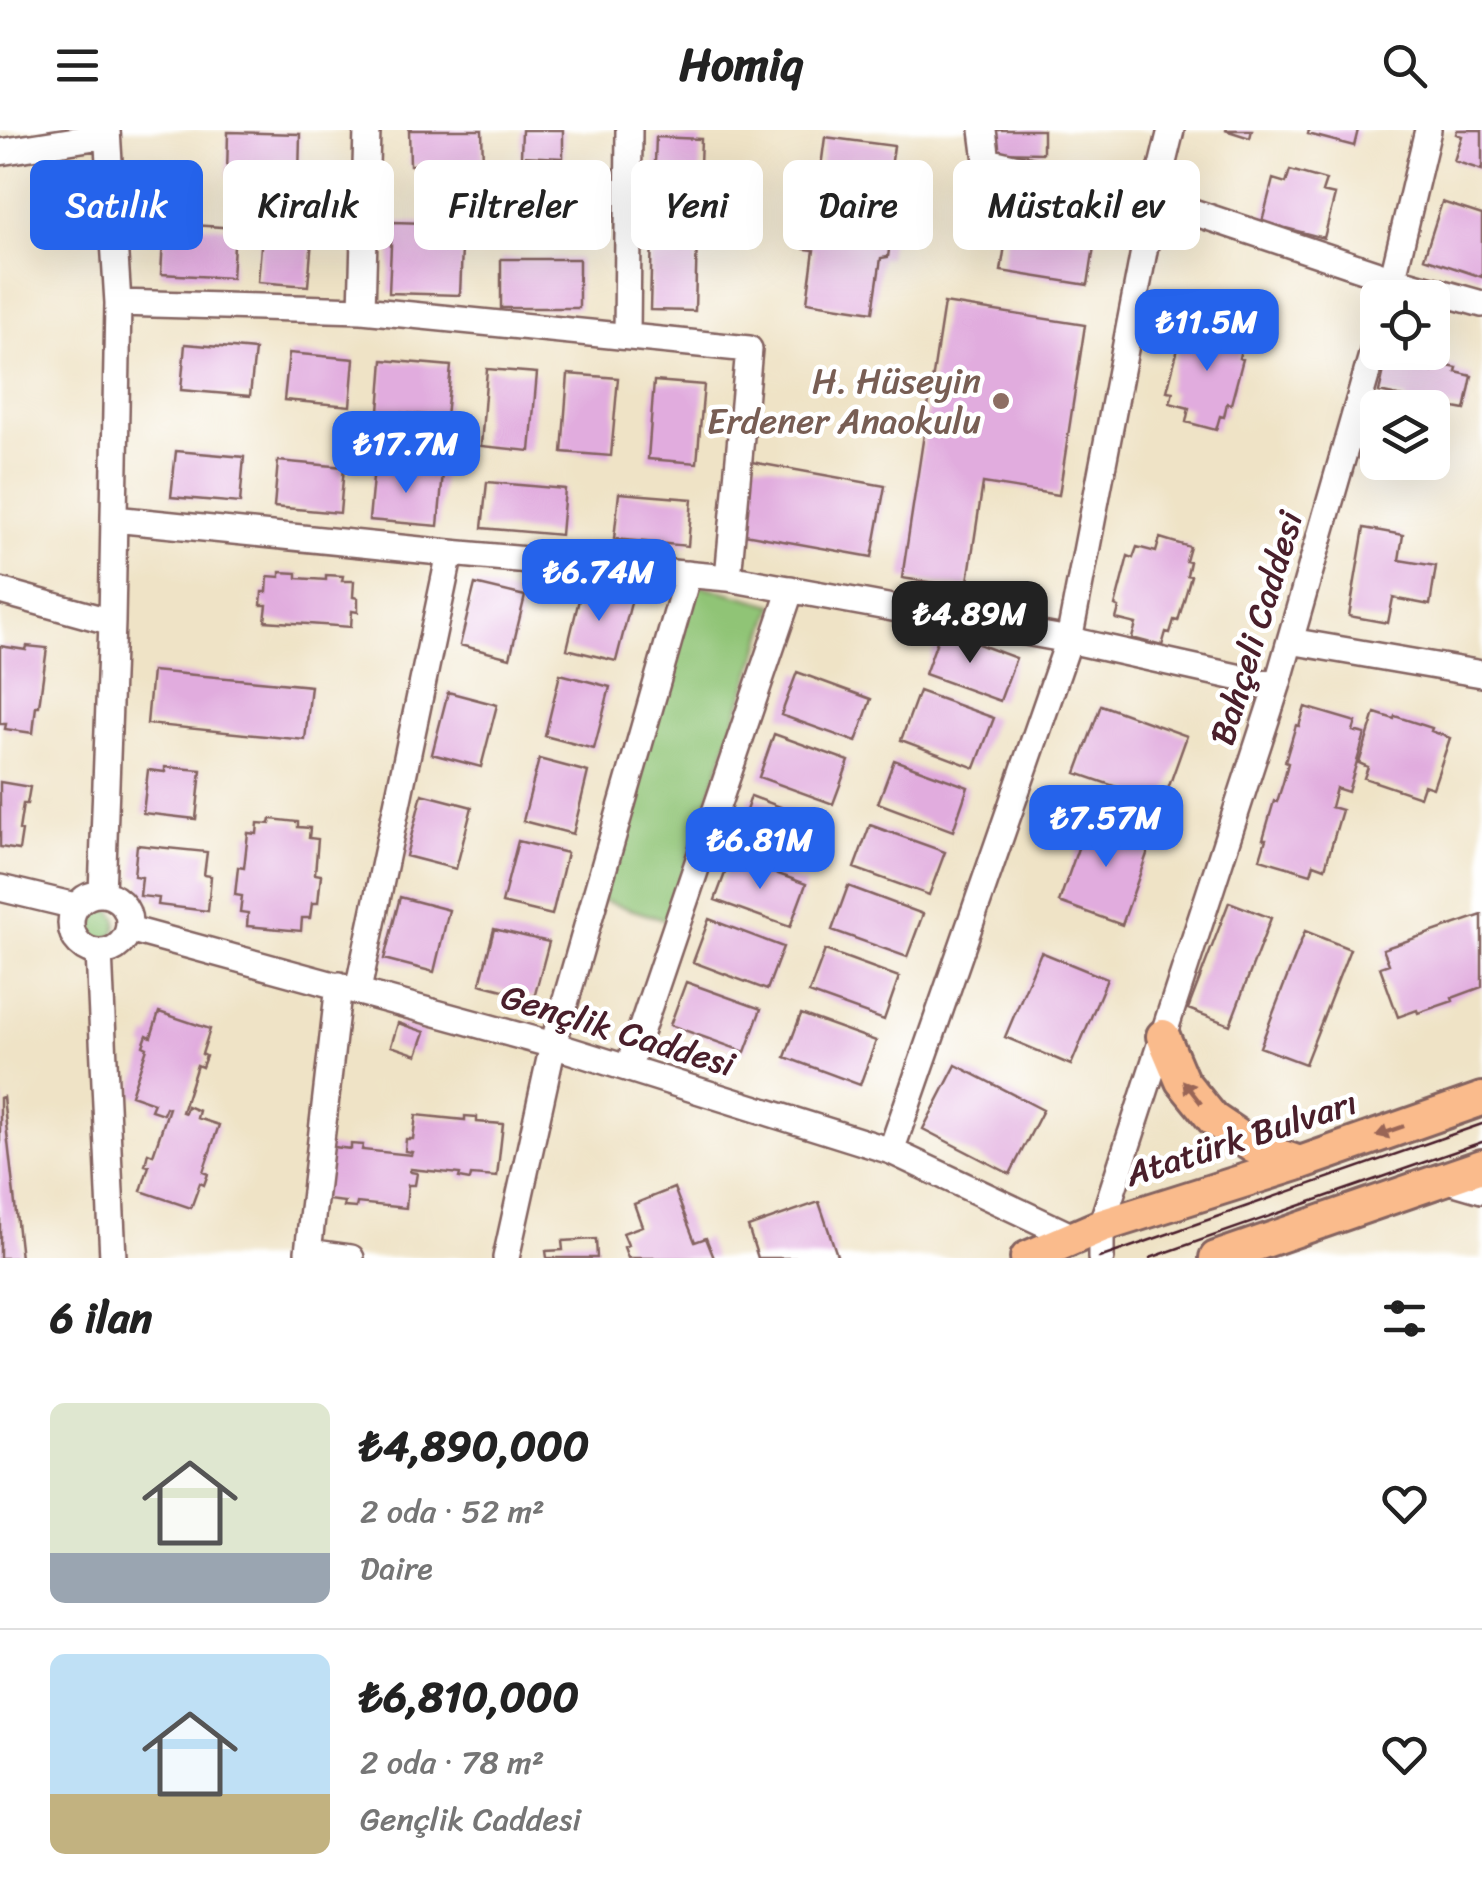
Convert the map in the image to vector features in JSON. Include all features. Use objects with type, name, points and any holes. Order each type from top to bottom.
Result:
[{"type":"main road","points":[[1163,1036],[1182,1081],[1214,1119],[1254,1147],[1300,1163]]},
{"type":"main road","name":"Atatürk Bulvarı","points":[[1027,1258],[1091,1240],[1482,1099]]},
{"type":"main road","points":[[1238,1254],[1482,1166]]},
{"type":"street","points":[[362,310],[367,130]]},
{"type":"street","points":[[627,336],[629,130]]},
{"type":"street","points":[[983,130],[987,160]]},
{"type":"street","points":[[1164,160],[1171,130]]},
{"type":"street","points":[[1393,280],[1428,130]]},
{"type":"street","points":[[0,152],[107,132],[118,303],[102,893]]},
{"type":"street","points":[[1200,216],[1370,280]]},
{"type":"street","points":[[891,1151],[1069,640],[1144,250]]},
{"type":"street","points":[[1450,298],[1482,304]]},
{"type":"street","points":[[118,303],[362,310],[749,350],[728,578]]},
{"type":"street","name":"Bahçeli Caddesi","points":[[1091,1240],[1163,1036],[1277,686],[1368,370]]},
{"type":"street","points":[[114,519],[728,578],[1069,640],[1277,686]]},
{"type":"street","points":[[351,1258],[308,1252],[348,987],[450,553]]},
{"type":"street","points":[[506,1258],[554,1045],[688,574]]},
{"type":"street","points":[[628,1068],[791,590]]},
{"type":"street","points":[[0,591],[112,622]]},
{"type":"street","points":[[1290,641],[1482,674]]},
{"type":"street","points":[[0,888],[75,906]]},
{"type":"street","points":[[102,893],[120,901],[130,919],[125,939],[109,951],[98,952],[88,950],[70,926],[75,906],[91,894],[102,893]]},
{"type":"street","name":"Gençlik Caddesi","points":[[129,929],[554,1045],[891,1151],[1091,1240]]},
{"type":"street","points":[[98,952],[114,1258]]},
{"type":"street","points":[[1444,1179],[1482,1190]]},
{"type":"green space","points":[[685,581],[774,605],[667,921],[595,898]]},
{"type":"green space","points":[[100,906],[112,911],[117,923],[112,935],[100,940],[88,935],[83,923],[88,911]]},
{"type":"building","points":[[409,130],[482,130],[483,160],[414,160],[414,165],[410,165]]},
{"type":"building","points":[[522,130],[563,130],[563,158],[521,156]]},
{"type":"building","points":[[990,130],[1043,130],[1043,153],[989,152]]},
{"type":"building","points":[[1225,130],[1252,130],[1250,138]]},
{"type":"building","points":[[1309,130],[1358,130],[1354,146],[1308,134]]},
{"type":"building","points":[[1457,130],[1482,130],[1482,170],[1454,161],[1462,136],[1456,134]]},
{"type":"building","points":[[228,132],[300,134],[299,160],[227,160]]},
{"type":"building","points":[[656,137],[701,139],[700,160],[655,160]]},
{"type":"building","points":[[825,137],[894,146],[892,160],[822,160]]},
{"type":"building","points":[[1290,170],[1326,180],[1322,192],[1335,195],[1324,238],[1262,222],[1273,179],[1286,183]]},
{"type":"building","points":[[1442,202],[1482,215],[1482,277],[1424,258]]},
{"type":"building","points":[[394,222],[414,223],[414,250],[462,250],[460,295],[389,293]]},
{"type":"building","points":[[203,226],[223,227],[223,250],[234,250],[232,278],[161,274],[162,250],[203,250]]},
{"type":"building","points":[[261,250],[311,250],[308,286],[258,282]]},
{"type":"building","points":[[652,250],[697,250],[695,311],[650,310]]},
{"type":"building","points":[[814,250],[889,250],[888,257],[881,258],[873,312],[807,302]]},
{"type":"building","points":[[1004,250],[1093,250],[1088,285],[1001,271]]},
{"type":"building","points":[[501,259],[579,259],[579,308],[501,308]]},
{"type":"building","points":[[944,303],[1085,325],[1059,495],[983,483],[967,588],[902,578]]},
{"type":"building","points":[[1211,322],[1242,329],[1238,344],[1242,345],[1239,358],[1243,359],[1231,404],[1227,403],[1216,430],[1186,422],[1189,408],[1170,403],[1173,392],[1167,391],[1180,341],[1185,342],[1188,331],[1208,336]]},
{"type":"building","points":[[185,344],[255,350],[250,396],[181,390]]},
{"type":"building","points":[[289,353],[354,359],[350,406],[284,400]]},
{"type":"building","points":[[383,360],[451,366],[446,417],[379,411]]},
{"type":"building","points":[[1450,366],[1472,376],[1465,410],[1450,407],[1450,390],[1379,390],[1384,370],[1432,372],[1450,370]]},
{"type":"building","points":[[487,369],[537,373],[530,451],[481,446]]},
{"type":"building","points":[[568,374],[618,378],[611,456],[562,452]]},
{"type":"building","points":[[654,381],[704,385],[697,463],[648,459]]},
{"type":"building","points":[[176,451],[244,457],[240,503],[171,497]]},
{"type":"building","points":[[278,461],[344,467],[340,513],[274,507]]},
{"type":"building","points":[[752,462],[885,486],[872,557],[739,533]]},
{"type":"building","points":[[374,467],[443,473],[438,526],[369,520]]},
{"type":"building","points":[[487,482],[565,489],[561,535],[482,528]]},
{"type":"building","points":[[619,493],[692,499],[688,546],[614,539]]},
{"type":"building","points":[[1364,528],[1403,535],[1399,560],[1436,566],[1430,605],[1393,598],[1388,623],[1349,616]]},
{"type":"building","points":[[1160,538],[1190,547],[1186,561],[1190,562],[1187,575],[1191,576],[1178,621],[1174,620],[1170,633],[1166,632],[1162,646],[1132,638],[1136,624],[1116,619],[1119,608],[1115,606],[1128,556],[1133,558],[1137,547],[1156,552]]},
{"type":"building","points":[[280,572],[297,573],[297,578],[326,580],[326,575],[354,581],[353,597],[358,598],[358,612],[352,611],[351,627],[265,621],[267,605],[261,605],[262,592],[267,592],[268,576],[280,577]]},
{"type":"building","points":[[475,584],[525,596],[510,658],[460,645]]},
{"type":"building","points":[[582,587],[632,599],[616,661],[567,649]]},
{"type":"building","points":[[941,630],[1016,658],[1000,701],[925,674]]},
{"type":"building","points":[[0,646],[47,648],[33,733],[5,729],[6,724],[0,724]]},
{"type":"building","points":[[152,671],[311,686],[305,740],[147,724]]},
{"type":"building","points":[[797,672],[871,699],[856,742],[781,715]]},
{"type":"building","points":[[560,674],[610,687],[594,749],[545,736]]},
{"type":"building","points":[[919,691],[994,718],[975,768],[901,740]]},
{"type":"building","points":[[448,692],[497,705],[481,767],[432,754]]},
{"type":"building","points":[[1101,705],[1187,736],[1163,803],[1076,773]]},
{"type":"building","points":[[1305,707],[1356,722],[1353,731],[1365,734],[1348,792],[1336,788],[1331,807],[1342,810],[1325,868],[1314,864],[1311,874],[1260,859],[1274,801],[1277,802],[1283,783],[1288,763],[1285,762]]},
{"type":"building","points":[[1375,713],[1432,728],[1431,731],[1450,738],[1433,788],[1424,785],[1420,797],[1364,778],[1368,767],[1359,763]]},
{"type":"building","points":[[774,734],[849,761],[833,804],[759,777]]},
{"type":"building","points":[[539,759],[588,772],[573,834],[523,821]]},
{"type":"building","points":[[894,760],[968,787],[953,831],[878,803]]},
{"type":"building","points":[[165,767],[201,770],[196,819],[143,813],[148,770],[165,772]]},
{"type":"building","points":[[0,782],[30,787],[27,804],[23,804],[19,850],[0,847]]},
{"type":"building","points":[[422,794],[472,807],[456,869],[406,856]]},
{"type":"building","points":[[751,796],[826,824],[811,867],[736,840]]},
{"type":"building","points":[[1090,814],[1153,837],[1122,925],[1059,902]]},
{"type":"building","points":[[271,819],[298,822],[298,827],[310,828],[309,838],[318,839],[318,903],[312,903],[310,918],[302,918],[301,931],[247,926],[248,913],[240,912],[242,896],[235,895],[238,867],[244,868],[248,833],[257,834],[258,823],[270,824]]},
{"type":"building","points":[[870,825],[945,852],[929,895],[854,868]]},
{"type":"building","points":[[518,841],[567,853],[552,915],[502,903]]},
{"type":"building","points":[[137,845],[207,852],[204,875],[211,876],[208,911],[158,905],[159,898],[140,896],[142,877],[134,876]]},
{"type":"building","points":[[731,857],[806,884],[790,927],[715,900]]},
{"type":"building","points":[[848,886],[923,914],[907,957],[832,930]]},
{"type":"building","points":[[400,897],[449,910],[434,972],[384,959]]},
{"type":"building","points":[[1229,902],[1271,918],[1230,1025],[1188,1009]]},
{"type":"building","points":[[1482,915],[1482,987],[1452,998],[1453,1001],[1398,1017],[1380,967],[1389,964],[1383,949]]},
{"type":"building","points":[[709,919],[783,947],[767,990],[693,962]]},
{"type":"building","points":[[494,929],[549,942],[534,998],[480,984]]},
{"type":"building","points":[[1305,931],[1350,949],[1305,1064],[1260,1047]]},
{"type":"building","points":[[825,950],[899,977],[884,1020],[809,993]]},
{"type":"building","points":[[1041,952],[1107,979],[1071,1065],[1005,1037]]},
{"type":"building","points":[[686,982],[761,1009],[745,1052],[670,1025]]},
{"type":"building","points":[[159,1012],[210,1029],[202,1054],[206,1056],[202,1067],[197,1065],[182,1112],[187,1106],[199,1111],[197,1118],[219,1125],[203,1172],[208,1174],[204,1185],[200,1183],[191,1208],[141,1191],[149,1166],[145,1165],[148,1153],[153,1155],[169,1108],[163,1114],[151,1110],[154,1103],[131,1095],[147,1048],[143,1046],[147,1035],[151,1037]]},
{"type":"building","points":[[801,1014],[876,1041],[860,1085],[785,1057]]},
{"type":"building","points":[[398,1023],[425,1032],[417,1055],[391,1046]]},
{"type":"building","points":[[956,1065],[1043,1110],[1010,1174],[923,1129]]},
{"type":"building","points":[[3,1097],[21,1258],[0,1258]]},
{"type":"building","points":[[416,1115],[465,1120],[465,1116],[477,1117],[477,1122],[503,1124],[497,1177],[471,1175],[470,1180],[459,1178],[460,1174],[410,1169],[417,1173],[415,1185],[408,1185],[406,1208],[357,1203],[356,1208],[344,1207],[345,1202],[319,1199],[325,1146],[351,1149],[351,1144],[363,1145],[362,1150],[411,1155],[412,1152],[405,1151],[406,1139],[413,1139]]},
{"type":"building","points":[[674,1188],[695,1242],[706,1238],[714,1258],[628,1258],[623,1233],[642,1226],[634,1204]]},
{"type":"building","points":[[819,1202],[838,1258],[758,1258],[748,1227]]},
{"type":"building","points":[[596,1239],[597,1258],[547,1258],[546,1251],[563,1250],[562,1241]]},
{"type":"tram line","points":[[1099,1258],[1482,1124]]},
{"type":"tram line","points":[[1150,1258],[1482,1142]]},
{"type":"place","name":"H. Hüseyin Erdener Anaokulu","points":[[1001,401]]}]
